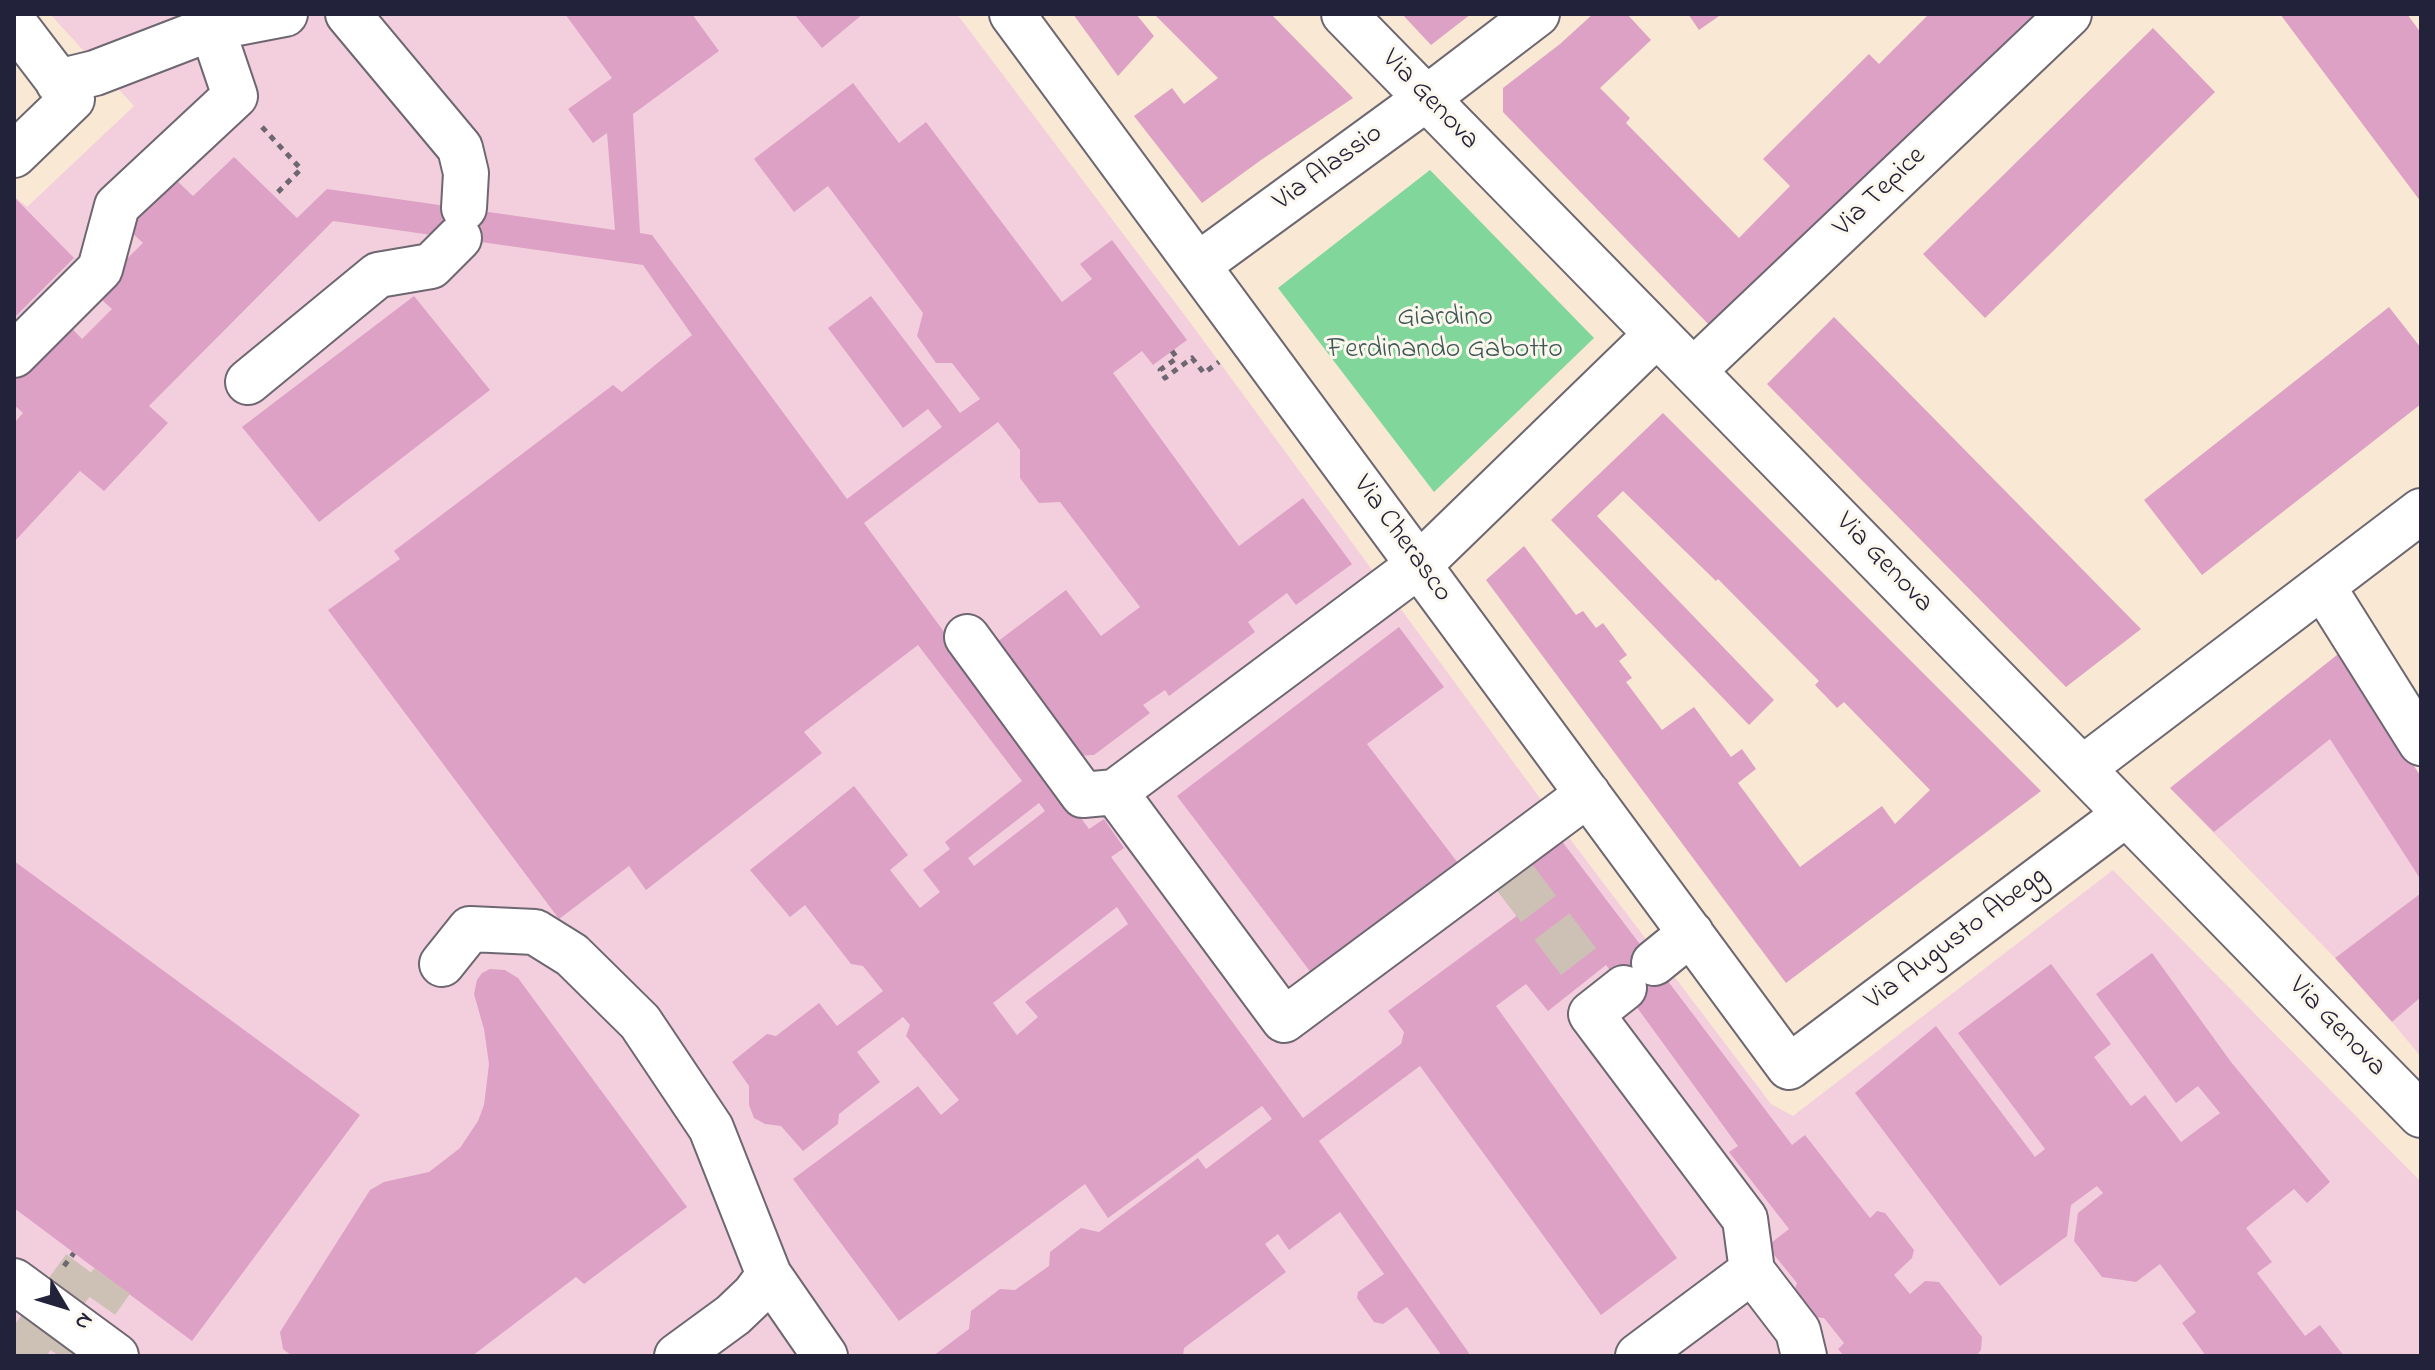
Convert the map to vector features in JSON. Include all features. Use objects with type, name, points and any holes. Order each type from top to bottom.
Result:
[{"type":"street","points":[[58,82],[95,73],[212,28],[285,14]]},
{"type":"street","points":[[248,382],[378,275],[431,266],[461,223],[466,173],[460,148],[348,14]]},
{"type":"street","name":"Via Cherasco","points":[[1012,14],[1789,1067]]},
{"type":"street","name":"Via Genova","points":[[1344,14],[2421,1115]]},
{"type":"street","name":"Via Alassio","points":[[1198,265],[1537,14]]},
{"type":"street","name":"Via Tepice","points":[[1693,371],[2069,14]]},
{"type":"street","points":[[14,23],[72,99],[14,155]]},
{"type":"street","points":[[14,355],[100,269],[117,206],[235,96],[212,28]]},
{"type":"street","points":[[967,637],[1083,795],[1115,792],[1419,565],[1657,334]]},
{"type":"street","points":[[2083,768],[2421,511]]},
{"type":"street","points":[[2323,587],[2421,743]]},
{"type":"street","points":[[1115,792],[1284,1020],[1506,866],[1588,794]]},
{"type":"street","name":"Via Augusto Abegg","points":[[1789,1067],[2126,814]]},
{"type":"street","points":[[442,964],[470,929],[535,932],[572,955],[640,1022],[711,1128],[769,1275],[825,1356]]},
{"type":"street","points":[[1691,933],[1619,982],[1591,1014],[1745,1219],[1752,1271],[1798,1331],[1804,1356]]},
{"type":"street","points":[[1638,1356],[1752,1271]]},
{"type":"street","points":[[677,1356],[733,1315],[769,1275]]},
{"type":"street","points":[[14,1281],[116,1356]]},
{"type":"path","points":[[235,96],[301,169],[274,196]]},
{"type":"path","points":[[1172,351],[1177,358],[1160,370],[1165,378],[1192,358],[1204,373],[1251,337]]},
{"type":"shaded area","points":[[50,14],[957,14],[1192,325],[1567,835],[1771,1104],[1793,1116],[2113,870],[2421,1182],[2421,1356],[39,1356],[14,1338],[14,196],[27,207],[134,106]]},
{"type":"shaded area","points":[[2342,651],[2421,778],[2421,893],[2335,958],[2170,788]]},
{"type":"shaded area","points":[[2421,997],[2421,1057],[2392,1022]]},
{"type":"green space","name":"Giardino Ferdinando Gabotto","points":[[1430,170],[1594,338],[1434,492],[1278,288]]},
{"type":"building","points":[[565,14],[692,14],[719,51],[633,114],[640,233],[652,235],[847,499],[942,427],[928,409],[903,428],[828,328],[871,296],[960,413],[980,399],[952,363],[936,363],[917,336],[923,313],[828,186],[794,212],[754,159],[853,83],[899,143],[926,122],[1062,302],[1092,279],[1080,264],[1112,240],[1187,340],[1153,365],[1142,351],[1113,373],[1239,546],[1303,498],[1352,564],[1296,605],[1287,593],[1248,622],[1255,632],[1169,696],[1165,690],[1143,705],[1150,713],[1094,755],[1075,756],[993,645],[1066,590],[1101,636],[1140,607],[1060,502],[1039,503],[1020,478],[1020,450],[998,422],[864,523],[1089,829],[1104,819],[1124,848],[1111,857],[1303,1118],[1401,1044],[1404,1032],[1388,1011],[1518,915],[1532,913],[1505,880],[1561,840],[1792,1145],[1805,1135],[1870,1218],[1877,1211],[1885,1213],[1914,1250],[1912,1258],[1894,1275],[1910,1294],[1925,1281],[1939,1282],[1982,1337],[1981,1350],[1976,1356],[1844,1356],[1838,1349],[1844,1343],[1824,1318],[1812,1317],[1793,1294],[1797,1283],[1767,1246],[1789,1229],[1729,1152],[1738,1146],[1606,965],[1548,1011],[1526,984],[1496,1006],[1677,1258],[1601,1315],[1420,1066],[1319,1141],[1471,1356],[1442,1356],[1407,1307],[1383,1324],[1374,1322],[1357,1298],[1358,1292],[1384,1274],[1340,1212],[1289,1250],[1278,1234],[1265,1244],[1286,1272],[1184,1348],[1183,1356],[933,1356],[969,1329],[971,1311],[1000,1289],[1015,1290],[1049,1266],[1050,1252],[1081,1228],[1099,1232],[1198,1158],[1206,1169],[1272,1119],[1262,1106],[1108,1218],[1085,1184],[899,1321],[793,1179],[918,1086],[941,1115],[959,1100],[906,1036],[910,1025],[903,1017],[857,1052],[880,1082],[839,1114],[838,1124],[803,1151],[781,1126],[765,1124],[754,1118],[749,1105],[749,1086],[732,1062],[767,1034],[776,1036],[819,1003],[837,1026],[883,991],[863,966],[851,964],[805,905],[790,917],[750,870],[854,786],[908,855],[890,870],[920,908],[940,892],[923,870],[950,849],[945,842],[1022,781],[918,645],[804,732],[822,753],[646,890],[629,866],[559,919],[328,610],[400,559],[394,551],[613,385],[622,392],[692,335],[643,265],[333,221],[149,406],[168,423],[104,491],[80,471],[14,542],[14,423],[23,413],[14,405],[14,372],[64,320],[82,339],[112,309],[93,292],[143,243],[125,226],[174,178],[193,196],[234,157],[297,218],[327,189],[615,230],[607,133],[593,143],[568,109],[612,78]],"holes":[[[1039,803],[1045,811],[974,866],[968,858]],[[1117,907],[1128,924],[1025,1002],[1038,1017],[1017,1035],[993,1003]]]},
{"type":"building","points":[[794,14],[863,14],[822,48]]},
{"type":"building","points":[[1073,14],[1136,14],[1154,36],[1118,76]]},
{"type":"building","points":[[1154,14],[1271,14],[1353,98],[1202,203],[1134,116],[1172,88],[1184,104],[1218,78]]},
{"type":"building","points":[[1402,14],[1471,14],[1431,45]]},
{"type":"building","points":[[1593,14],[1627,14],[1651,40],[1600,88],[1630,118],[1626,123],[1739,238],[1790,186],[1763,159],[1869,54],[1879,64],[1929,14],[2037,14],[1714,330],[1503,112],[1503,88]]},
{"type":"building","points":[[1688,14],[1722,14],[1699,30]]},
{"type":"building","points":[[2280,14],[2407,14],[2421,33],[2421,202]]},
{"type":"building","points":[[2153,28],[2215,92],[1985,318],[1923,254]]},
{"type":"building","points":[[14,197],[74,258],[14,318]]},
{"type":"building","points":[[414,296],[490,390],[319,522],[242,427]]},
{"type":"building","points":[[2389,307],[2421,348],[2421,404],[2202,575],[2144,500]]},
{"type":"building","points":[[1834,317],[2141,629],[2066,687],[1767,384]]},
{"type":"building","points":[[1663,413],[2041,791],[1786,983],[1486,580],[1524,546],[1576,615],[1583,611],[1596,628],[1603,623],[1627,655],[1619,661],[1632,678],[1626,682],[1662,730],[1694,707],[1731,757],[1742,749],[1756,769],[1738,783],[1800,867],[1882,806],[1895,824],[1930,790],[1844,702],[1837,708],[1815,685],[1819,681],[1718,579],[1716,581],[1623,491],[1597,516],[1774,700],[1749,725],[1551,520]]},
{"type":"building","points":[[1399,627],[1444,687],[1367,744],[1458,863],[1312,974],[1177,796]]},
{"type":"building","points":[[2342,651],[2421,777],[2421,880],[2330,739],[2214,832],[2170,788]]},
{"type":"building","points":[[14,861],[360,1115],[192,1341],[14,1208]]},
{"type":"building","points":[[2421,893],[2421,997],[2392,1022],[2335,958]]},
{"type":"building","points":[[2152,953],[2231,1062],[2330,1182],[2307,1203],[2294,1189],[2246,1228],[2272,1262],[2257,1273],[2305,1336],[2320,1325],[2344,1356],[2206,1356],[2182,1323],[2196,1312],[2160,1264],[2136,1282],[2102,1277],[2074,1241],[2078,1213],[2103,1193],[2097,1186],[2071,1205],[2067,1236],[2000,1286],[1855,1093],[1936,1026],[2035,1157],[2045,1149],[1958,1033],[2051,964],[2111,1044],[2094,1057],[2131,1106],[2145,1095],[2181,1142],[2220,1113],[2198,1086],[2176,1103],[2096,994]]},
{"type":"building","points":[[490,969],[505,970],[518,978],[687,1207],[584,1284],[576,1277],[472,1356],[292,1356],[283,1349],[280,1332],[370,1190],[384,1182],[429,1172],[460,1148],[478,1121],[484,1105],[489,1064],[484,1029],[474,994],[477,980]]},
{"type":"tunnel","points":[[1512,874],[1591,978]]},
{"type":"tunnel","points":[[19,1356],[87,1263]]},
{"type":"tunnel","points":[[59,1356],[112,1281]]}]
